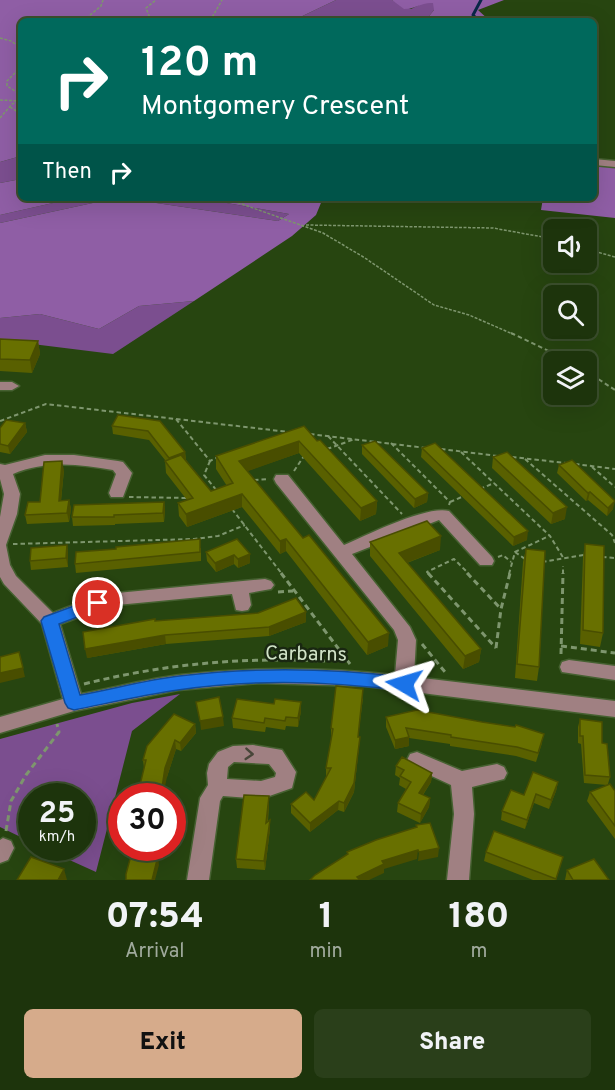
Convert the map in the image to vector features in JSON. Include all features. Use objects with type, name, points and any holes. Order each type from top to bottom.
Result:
[{"type":"street","points":[[597,162],[615,164]]},
{"type":"street","points":[[74,703],[50,621],[10,580],[2,565],[13,496],[11,485],[2,470],[34,460],[97,462],[118,466],[124,473],[117,493]]},
{"type":"street","points":[[282,479],[401,627],[407,640],[404,684]]},
{"type":"street","points":[[342,552],[446,509],[486,561]]},
{"type":"street","points":[[50,621],[98,603],[117,599],[241,596],[265,585]]},
{"type":"street","points":[[565,662],[615,673]]},
{"type":"street","name":"Carbarns","points":[[0,725],[74,703],[178,683],[247,677],[365,679],[615,709]]},
{"type":"street","points":[[417,760],[461,780],[497,773]]},
{"type":"street","points":[[458,880],[464,814],[461,780]]},
{"type":"street","points":[[198,880],[210,798],[218,787]]},
{"type":"path","points":[[86,18],[100,6],[103,0]]},
{"type":"path","points":[[150,18],[146,8],[156,0]]},
{"type":"path","points":[[212,18],[222,0]]},
{"type":"path","points":[[0,38],[18,46]]},
{"type":"path","points":[[18,66],[16,72],[7,81],[7,86],[18,93]]},
{"type":"path","points":[[0,100],[18,100]]},
{"type":"path","points":[[0,118],[18,102]]},
{"type":"path","points":[[10,107],[18,112]]},
{"type":"path","points":[[234,201],[323,233],[365,258],[434,305],[468,315],[552,351]]},
{"type":"path","points":[[304,225],[338,229],[456,226],[513,228],[543,236]]},
{"type":"path","points":[[597,252],[615,257]]},
{"type":"path","points":[[597,378],[615,390]]},
{"type":"path","points":[[0,422],[46,404],[291,432],[281,436]]},
{"type":"path","points":[[176,419],[210,461]]},
{"type":"path","points":[[303,433],[426,448]]},
{"type":"path","points":[[328,436],[412,525]]},
{"type":"path","points":[[326,449],[355,439]]},
{"type":"path","points":[[391,443],[446,509],[468,495]]},
{"type":"path","points":[[438,449],[615,469]]},
{"type":"path","points":[[461,452],[550,536],[564,560]]},
{"type":"path","points":[[247,480],[282,479],[297,469],[304,456]]},
{"type":"path","points":[[220,457],[210,461],[204,475],[223,499]]},
{"type":"path","points":[[525,458],[612,535],[615,543]]},
{"type":"path","points":[[590,466],[615,487]]},
{"type":"path","points":[[477,491],[495,483]]},
{"type":"path","points":[[216,490],[226,487]]},
{"type":"path","points":[[117,493],[118,497],[161,497],[177,501],[191,497]]},
{"type":"path","points":[[231,507],[349,663],[365,679]]},
{"type":"path","points":[[4,545],[194,539],[218,536],[245,525]]},
{"type":"path","points":[[501,609],[454,559],[427,572],[496,648],[501,609],[515,552],[550,536]]},
{"type":"path","points":[[515,552],[528,560]]},
{"type":"path","points":[[537,561],[564,560],[585,555]]},
{"type":"path","points":[[595,556],[615,558]]},
{"type":"path","points":[[563,566],[561,646],[565,662]]},
{"type":"path","points":[[401,627],[408,626],[459,690]]},
{"type":"path","points":[[561,646],[615,653]]},
{"type":"shaded area","points":[[0,0],[336,0],[298,18],[18,18],[18,157],[0,162]]},
{"type":"shaded area","points":[[336,0],[392,0],[411,9],[423,3],[434,3],[434,10],[427,18],[298,18]]},
{"type":"shaded area","points":[[392,0],[504,0],[478,10],[487,18],[427,18],[434,10],[433,3],[404,9]]},
{"type":"shaded area","points":[[18,157],[18,180],[0,183],[0,162]]},
{"type":"shaded area","points":[[597,165],[615,167],[615,218],[541,210],[542,201],[597,201]]},
{"type":"shaded area","points":[[18,180],[18,201],[62,201],[0,215],[0,183]]},
{"type":"shaded area","points":[[62,201],[102,201],[0,223],[0,215]]},
{"type":"shaded area","points":[[102,201],[143,201],[278,221],[289,214],[216,201],[322,201],[316,215],[292,236],[194,301],[139,306],[99,329],[40,314],[0,318],[0,223]]},
{"type":"shaded area","points":[[143,201],[216,201],[289,214],[278,221]]},
{"type":"shaded area","points":[[194,301],[113,354],[0,340],[0,318],[40,314],[99,329],[139,306]]},
{"type":"shaded area","points":[[180,694],[132,731],[119,783],[108,783],[108,825],[96,872],[72,861],[96,861],[96,783],[18,783],[18,836],[0,827],[0,739],[132,703]]},
{"type":"building","points":[[0,339],[38,341],[30,360],[0,359]]},
{"type":"building","points":[[118,415],[160,421],[185,452],[169,458],[148,431],[112,426]]},
{"type":"building","points":[[6,420],[25,423],[8,446],[0,444],[0,428]]},
{"type":"building","points":[[304,426],[377,501],[361,508],[299,441],[239,461],[303,538],[309,535],[389,633],[368,642],[286,539],[280,541],[242,494],[186,514],[178,503],[193,498],[165,461],[181,455],[211,491],[233,483],[216,456]]},
{"type":"building","points":[[375,441],[428,493],[415,499],[362,445]]},
{"type":"building","points":[[435,443],[528,531],[514,537],[422,448]]},
{"type":"building","points":[[507,452],[567,507],[553,513],[493,457]]},
{"type":"building","points":[[572,460],[615,501],[608,508],[590,492],[588,493],[559,465]]},
{"type":"building","points":[[62,461],[59,501],[69,500],[67,513],[25,515],[28,502],[40,502],[44,462]]},
{"type":"building","points":[[164,502],[163,513],[114,515],[114,517],[72,517],[74,505]]},
{"type":"building","points":[[427,521],[441,536],[399,553],[481,649],[465,656],[370,542]]},
{"type":"building","points":[[200,539],[200,552],[75,564],[76,552]]},
{"type":"building","points":[[237,539],[250,554],[238,559],[234,555],[215,563],[206,552]]},
{"type":"building","points":[[585,544],[604,546],[603,633],[583,630]]},
{"type":"building","points":[[67,545],[66,558],[30,561],[31,548]]},
{"type":"building","points":[[526,549],[545,551],[539,667],[517,664]]},
{"type":"building","points":[[296,598],[306,612],[269,627],[165,635],[85,649],[83,632],[155,619],[155,621],[258,613]]},
{"type":"building","points":[[19,652],[23,668],[0,673],[0,657]]},
{"type":"building","points":[[336,686],[363,689],[354,783],[344,803],[339,801],[310,823],[291,804],[306,792],[314,800],[331,768],[326,768],[333,729],[331,728]]},
{"type":"building","points":[[219,697],[223,717],[200,721],[196,702]]},
{"type":"building","points":[[237,699],[274,704],[275,699],[301,702],[298,718],[286,717],[285,721],[265,718],[264,723],[232,718]]},
{"type":"building","points":[[417,710],[515,727],[516,725],[544,734],[538,753],[517,747],[406,728],[409,737],[395,740],[386,717]]},
{"type":"building","points":[[174,714],[195,724],[180,743],[175,740],[165,768],[163,783],[140,783],[147,746]]},
{"type":"building","points":[[580,719],[602,722],[602,743],[607,744],[610,777],[585,775]]},
{"type":"building","points":[[402,757],[432,773],[419,793],[430,798],[421,814],[398,803],[411,782],[400,776],[404,770],[396,766]]},
{"type":"building","points":[[533,772],[558,782],[551,800],[536,794],[527,820],[502,811],[511,790],[524,795]]},
{"type":"building","points":[[610,784],[615,791],[615,826],[590,792]]},
{"type":"building","points":[[244,795],[269,796],[266,823],[270,820],[264,861],[236,859]]},
{"type":"building","points":[[430,823],[439,848],[419,852],[418,850],[382,861],[384,864],[357,877],[360,880],[310,880],[348,854],[347,852],[417,827],[416,825]]},
{"type":"building","points":[[494,831],[563,857],[556,879],[486,852]]},
{"type":"building","points":[[594,859],[609,880],[573,880],[567,870]]},
{"type":"building","points":[[29,861],[42,861],[64,869],[58,880],[17,880]]},
{"type":"building","points":[[130,861],[157,861],[152,880],[126,880]]},
{"type":"waterway","points":[[476,18],[473,15],[481,0]]},
{"type":"route","points":[[98,603],[50,621],[74,703],[178,683],[259,676],[365,679],[404,684]]}]
